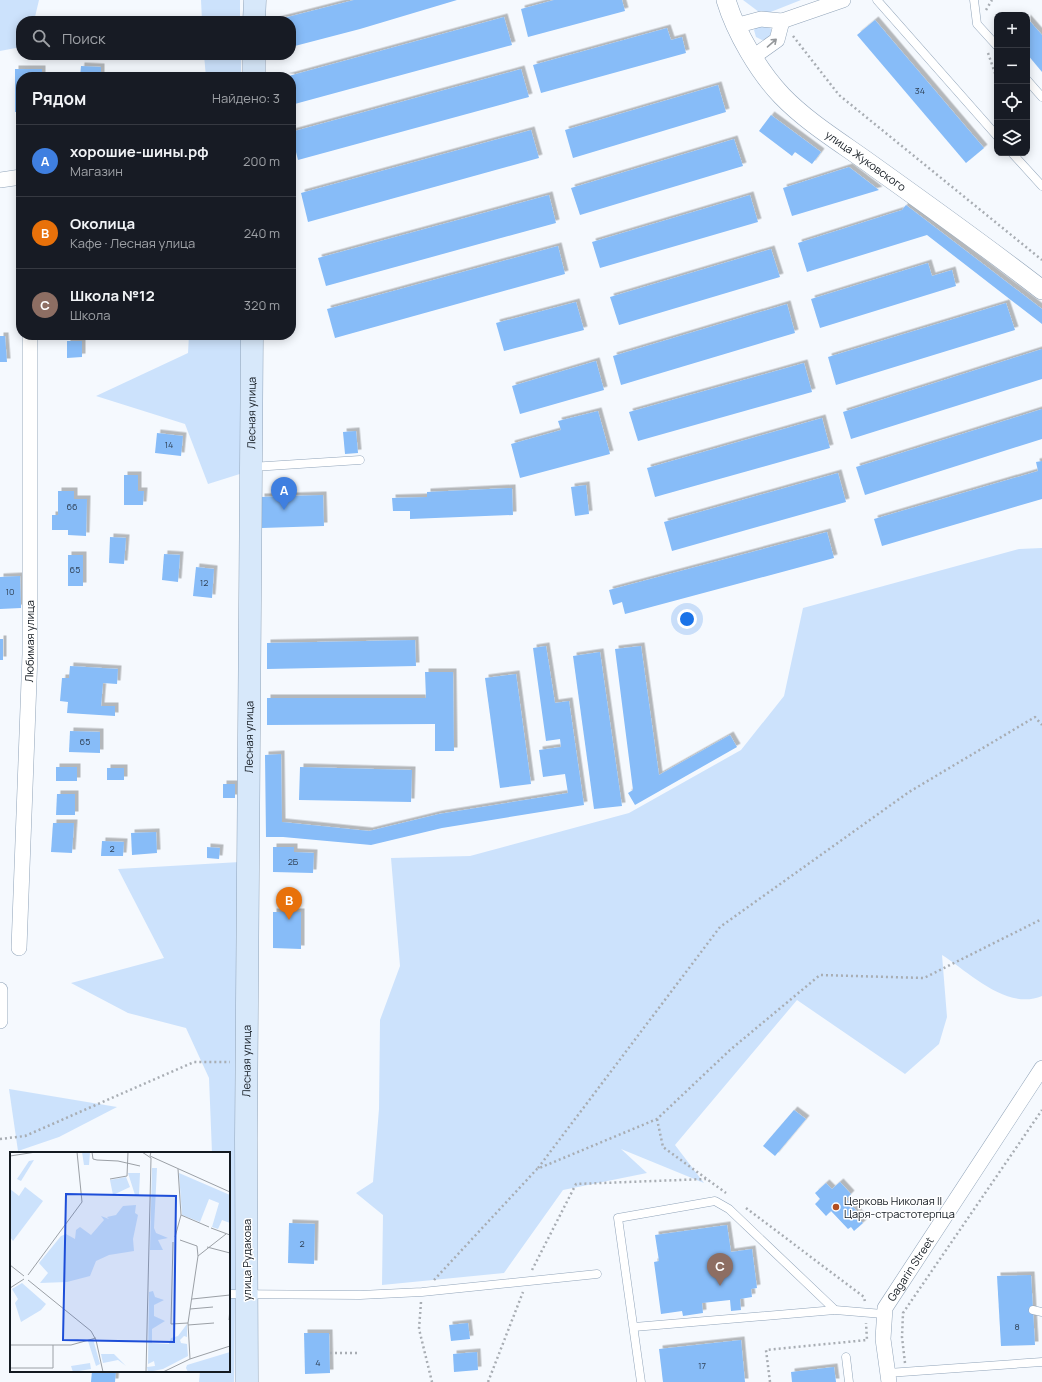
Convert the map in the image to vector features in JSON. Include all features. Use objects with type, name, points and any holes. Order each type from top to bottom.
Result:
[{"type":"main road","points":[[254,16],[255,0]]},
{"type":"main road","points":[[254,60],[254,72]]},
{"type":"main road","name":"Лесная улица","points":[[246,1139],[252,340]]},
{"type":"main road","name":"улица Рудакова","points":[[246,1139],[238,1294],[247,1382]]},
{"type":"street","name":"улица Жуковского","points":[[726,0],[735,26],[753,58],[782,96],[799,111],[979,241],[1042,290]]},
{"type":"street","points":[[735,26],[761,19],[782,21],[843,0]]},
{"type":"street","points":[[753,58],[777,40],[782,21]]},
{"type":"street","points":[[0,180],[16,178]]},
{"type":"street","name":"Любимая улица","points":[[19,948],[30,654],[30,340]]},
{"type":"street","points":[[0,990],[0,1020]]},
{"type":"street","name":"Gagarin Street","points":[[888,1378],[883,1339],[883,1314],[885,1308],[1042,1068]]},
{"type":"lane","points":[[877,0],[994,133]]},
{"type":"lane","points":[[974,0],[977,24],[994,43]]},
{"type":"lane","points":[[1030,83],[1042,97]]},
{"type":"lane","points":[[1015,156],[1042,186]]},
{"type":"lane","points":[[251,467],[360,460]]},
{"type":"lane","points":[[641,1382],[618,1218],[715,1201],[729,1209],[834,1310]]},
{"type":"lane","points":[[238,1294],[360,1295],[422,1292],[598,1274]]},
{"type":"lane","points":[[634,1327],[834,1310],[883,1314]]},
{"type":"lane","points":[[1033,1310],[1042,1312]]},
{"type":"lane","points":[[846,1357],[849,1382]]},
{"type":"lane","points":[[888,1378],[906,1372],[1042,1362]]},
{"type":"path","points":[[782,21],[839,95],[1042,260]]},
{"type":"path","points":[[432,1382],[419,1329],[422,1292],[537,1169],[720,927],[909,792],[1035,718],[1042,725]]},
{"type":"path","points":[[537,1169],[657,1119],[730,1050],[820,976],[924,978],[1042,919]]},
{"type":"path","points":[[0,1139],[25,1136],[194,1062],[247,1063]]},
{"type":"path","points":[[906,1372],[902,1337],[903,1313],[1042,1110]]},
{"type":"path","points":[[657,1119],[663,1147],[732,1198]]},
{"type":"path","points":[[488,1382],[527,1281],[576,1184],[706,1179]]},
{"type":"path","points":[[744,1207],[864,1297]]},
{"type":"path","points":[[770,1382],[766,1350],[867,1340]]},
{"type":"path","points":[[330,1353],[359,1353]]},
{"type":"shaded area","points":[[0,0],[39,0],[35,16],[16,16],[16,48],[0,51]]},
{"type":"shaded area","points":[[201,0],[240,0],[240,16],[202,16]]},
{"type":"shaded area","points":[[743,0],[801,0],[763,15]]},
{"type":"shaded area","points":[[758,24],[770,26],[772,33],[768,39],[762,40],[756,37],[754,30]]},
{"type":"shaded area","points":[[204,60],[241,60],[241,72],[206,72]]},
{"type":"shaded area","points":[[189,340],[242,340],[243,473],[208,484],[185,424],[96,396],[188,353]]},
{"type":"shaded area","points":[[1042,548],[1042,996],[1029,999],[1015,998],[1002,994],[989,988],[942,955],[947,1017],[939,1044],[905,1074],[797,1000],[675,1145],[704,1183],[621,1149],[647,1173],[563,1190],[504,1273],[382,1285],[383,1215],[356,1193],[373,1182],[379,1109],[380,1020],[400,966],[391,858],[470,856],[629,813],[741,750],[784,696],[803,608],[1019,549]]},
{"type":"shaded area","points":[[240,862],[234,1382],[199,1382],[200,1372],[230,1372],[230,1152],[212,1152],[209,1078],[186,1028],[128,1013],[71,983],[164,958],[118,869]]},
{"type":"shaded area","points":[[9,1089],[117,1107],[59,1137],[18,1151]]},
{"type":"building","points":[[354,0],[457,0],[360,29],[296,46],[296,16],[292,16]]},
{"type":"building","points":[[554,0],[622,0],[625,11],[528,37],[521,9]]},
{"type":"building","points":[[504,17],[512,45],[296,104],[296,74]]},
{"type":"building","points":[[875,20],[984,148],[966,163],[857,35]]},
{"type":"building","points":[[1030,21],[1042,35],[1042,72],[1030,58]]},
{"type":"building","points":[[667,28],[671,40],[682,37],[686,53],[541,93],[533,65]]},
{"type":"building","points":[[81,66],[101,67],[101,72],[80,72]]},
{"type":"building","points":[[15,69],[42,69],[42,72],[16,72],[15,112]]},
{"type":"building","points":[[521,69],[529,97],[298,160],[296,152],[296,131]]},
{"type":"building","points":[[718,85],[726,112],[573,158],[565,130]]},
{"type":"building","points":[[771,115],[821,152],[812,164],[795,152],[792,156],[759,131]]},
{"type":"building","points":[[531,130],[539,158],[308,222],[301,193]]},
{"type":"building","points":[[734,139],[743,166],[580,215],[571,188]]},
{"type":"building","points":[[849,167],[879,190],[792,216],[783,188]]},
{"type":"building","points":[[549,195],[556,223],[326,286],[318,258]]},
{"type":"building","points":[[750,195],[758,222],[600,268],[592,242]]},
{"type":"building","points":[[906,205],[1042,309],[1042,324],[927,235],[807,272],[798,243],[902,210]]},
{"type":"building","points":[[558,246],[565,274],[335,338],[327,309]]},
{"type":"building","points":[[771,249],[780,277],[619,325],[610,297]]},
{"type":"building","points":[[928,263],[932,276],[952,270],[956,286],[820,328],[811,299]]},
{"type":"building","points":[[576,302],[584,330],[504,351],[496,323]]},
{"type":"building","points":[[1006,303],[1015,330],[836,385],[828,357]]},
{"type":"building","points":[[787,304],[795,333],[621,385],[613,356]]},
{"type":"building","points":[[0,336],[5,336],[7,362],[0,362]]},
{"type":"building","points":[[67,341],[82,341],[82,357],[67,358]]},
{"type":"building","points":[[1042,349],[1042,379],[851,439],[843,412]]},
{"type":"building","points":[[596,361],[604,390],[520,414],[512,386]]},
{"type":"building","points":[[804,363],[812,392],[638,441],[629,412]]},
{"type":"building","points":[[1042,409],[1042,439],[865,495],[856,467]]},
{"type":"building","points":[[598,411],[610,454],[520,478],[511,444],[561,430],[558,421]]},
{"type":"building","points":[[822,418],[830,448],[655,497],[647,468]]},
{"type":"building","points":[[356,431],[358,453],[345,454],[343,432]]},
{"type":"building","points":[[157,433],[183,436],[181,456],[155,453]]},
{"type":"building","points":[[1042,461],[1042,499],[882,546],[874,519],[1038,471],[1036,462]]},
{"type":"building","points":[[838,473],[846,502],[672,551],[664,522]]},
{"type":"building","points":[[124,475],[138,475],[138,491],[144,491],[143,505],[124,505]]},
{"type":"building","points":[[586,485],[589,514],[575,516],[571,487]]},
{"type":"building","points":[[512,488],[513,515],[410,519],[410,511],[393,511],[392,498],[427,497],[427,492]]},
{"type":"building","points":[[58,491],[74,491],[74,499],[87,499],[86,536],[68,535],[68,530],[52,530],[52,515],[58,515]]},
{"type":"building","points":[[323,495],[324,526],[262,528],[261,497]]},
{"type":"building","points":[[827,532],[834,558],[625,614],[622,602],[613,605],[609,590]]},
{"type":"building","points":[[110,537],[126,538],[124,564],[109,563]]},
{"type":"building","points":[[164,554],[180,555],[178,582],[162,580]]},
{"type":"building","points":[[68,555],[83,555],[83,586],[68,586]]},
{"type":"building","points":[[196,567],[214,569],[212,598],[193,596]]},
{"type":"building","points":[[20,576],[21,608],[0,609],[0,577]]},
{"type":"building","points":[[0,639],[3,639],[3,660],[0,660]]},
{"type":"building","points":[[415,640],[416,666],[267,669],[267,643]]},
{"type":"building","points":[[546,646],[555,703],[569,701],[584,805],[442,828],[371,845],[283,837],[266,837],[265,755],[281,754],[282,822],[369,831],[439,814],[568,793],[565,774],[543,777],[539,750],[561,747],[560,739],[546,741],[533,648]]},
{"type":"building","points":[[641,646],[659,775],[730,735],[737,747],[635,805],[628,793],[633,790],[615,649]]},
{"type":"building","points":[[600,652],[622,806],[594,809],[573,656]]},
{"type":"building","points":[[70,666],[118,669],[117,684],[103,683],[101,706],[115,706],[115,716],[67,713],[68,702],[60,701],[62,678],[69,678]]},
{"type":"building","points":[[425,672],[453,672],[454,751],[435,751],[435,724],[267,725],[267,698],[426,698]]},
{"type":"building","points":[[516,674],[531,784],[500,788],[485,678]]},
{"type":"building","points":[[70,731],[100,732],[100,753],[69,752]]},
{"type":"building","points":[[56,767],[77,767],[77,781],[56,781]]},
{"type":"building","points":[[300,767],[412,770],[411,802],[299,800]]},
{"type":"building","points":[[107,768],[124,768],[124,780],[107,780]]},
{"type":"building","points":[[223,784],[235,784],[235,798],[223,798]]},
{"type":"building","points":[[57,794],[75,794],[75,815],[56,815]]},
{"type":"building","points":[[53,823],[74,823],[72,853],[51,852]]},
{"type":"building","points":[[156,832],[157,853],[132,855],[131,833]]},
{"type":"building","points":[[102,841],[124,842],[123,856],[101,856]]},
{"type":"building","points":[[207,847],[220,848],[219,859],[207,858]]},
{"type":"building","points":[[273,847],[294,847],[294,852],[314,853],[313,873],[273,872]]},
{"type":"building","points":[[273,912],[301,912],[301,949],[273,948]]},
{"type":"building","points":[[794,1110],[806,1119],[775,1156],[763,1146]]},
{"type":"building","name":"Церковь Николая II Царя-страстотерпца","points":[[840,1182],[851,1194],[846,1199],[862,1217],[859,1219],[863,1223],[854,1231],[851,1227],[848,1229],[831,1211],[826,1216],[815,1204],[820,1199],[815,1193],[826,1183],[832,1189]]},
{"type":"building","points":[[289,1223],[315,1224],[314,1264],[288,1263]]},
{"type":"building","points":[[727,1225],[731,1252],[752,1249],[757,1288],[751,1289],[752,1297],[740,1299],[741,1310],[731,1311],[730,1300],[702,1303],[703,1313],[683,1316],[682,1311],[661,1314],[654,1262],[659,1261],[655,1235]]},
{"type":"building","points":[[1031,1275],[1035,1345],[1001,1346],[997,1276]]},
{"type":"building","points":[[468,1323],[470,1339],[451,1341],[449,1325]]},
{"type":"building","points":[[304,1333],[329,1333],[330,1373],[305,1374]]},
{"type":"building","points":[[741,1340],[745,1382],[663,1382],[659,1349]]},
{"type":"building","points":[[477,1352],[478,1370],[454,1372],[453,1354]]},
{"type":"building","points":[[834,1367],[836,1382],[792,1382],[791,1372]]},
{"type":"building","points":[[92,1372],[116,1372],[115,1382],[91,1382]]},
{"type":"place","name":"хорошие-шины.рф","points":[[284,510]]},
{"type":"place","name":"Околица","points":[[289,920]]},
{"type":"place","name":"Церковь Николая II Царя-страстотерпца","points":[[836,1207]]},
{"type":"place","name":"Школа №12","points":[[720,1286]]}]
